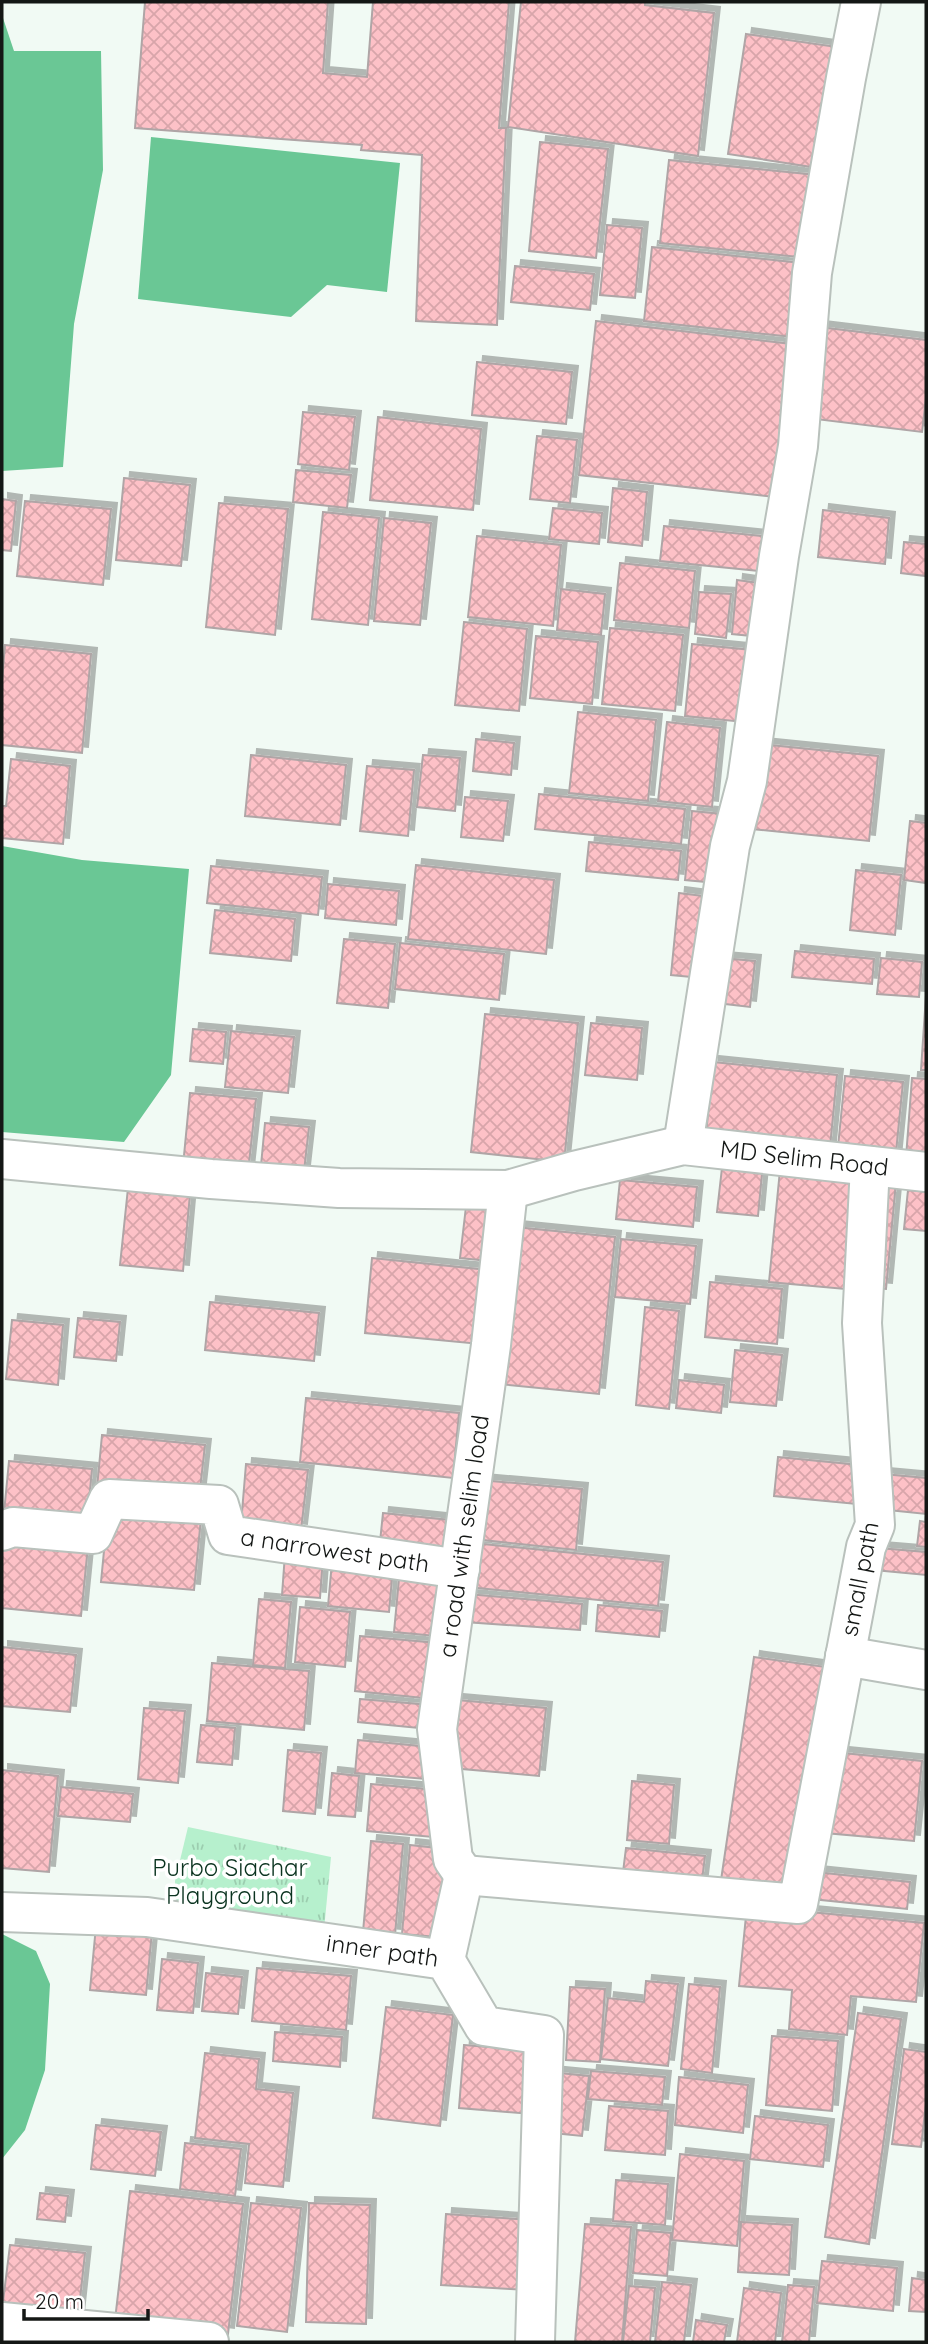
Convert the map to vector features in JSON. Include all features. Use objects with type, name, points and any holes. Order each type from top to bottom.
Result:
[{"type":"street","points":[[683,1145],[730,846],[747,781],[779,556],[798,446],[812,273],[845,78],[861,2]]},
{"type":"street","name":"MD Selim Road","points":[[2,1159],[339,1188],[508,1190],[683,1145],[926,1172]]},
{"type":"street","name":"small path","points":[[464,1875],[798,1904],[866,1547],[874,1525],[862,1323],[870,1166]]},
{"type":"street","name":"a road with selim load","points":[[464,1875],[453,1859],[437,1729],[491,1345],[508,1190]]},
{"type":"street","name":"a narrowest path","points":[[2,1531],[13,1527],[93,1534],[109,1499],[219,1505],[228,1535],[460,1569]]},
{"type":"street","points":[[845,1656],[926,1670]]},
{"type":"street","points":[[445,1960],[464,1875]]},
{"type":"street","name":"inner path","points":[[2,1912],[148,1917],[445,1960],[484,2026],[544,2035],[535,2342]]},
{"type":"street","points":[[2,2322],[209,2342]]},
{"type":"green space","name":"Purbo Siachar Playground","points":[[188,1827],[331,1857],[323,1940],[176,1922],[175,1881]]},
{"type":"shaded area","points":[[2,15],[14,51],[101,51],[103,170],[74,324],[63,467],[2,471]]},
{"type":"shaded area","points":[[151,137],[400,163],[387,292],[327,285],[291,317],[138,299]]},
{"type":"shaded area","points":[[2,846],[82,860],[189,869],[171,1075],[124,1142],[2,1132]]},
{"type":"shaded area","points":[[2,1934],[36,1951],[50,1984],[45,2070],[25,2130],[2,2159]]},
{"type":"building","points":[[145,2],[328,2],[323,73],[367,77],[373,2],[509,2],[499,128],[506,128],[497,325],[416,321],[422,155],[361,150],[362,145],[135,128]]},
{"type":"building","points":[[521,2],[645,2],[645,5],[714,13],[698,156],[508,127]]},
{"type":"building","points":[[746,34],[837,47],[818,168],[728,154]]},
{"type":"building","points":[[540,142],[608,149],[596,258],[529,251]]},
{"type":"building","points":[[669,160],[817,175],[809,258],[660,243]]},
{"type":"building","points":[[607,225],[642,228],[635,298],[600,295]]},
{"type":"building","points":[[652,247],[801,263],[793,337],[644,321]]},
{"type":"building","points":[[515,266],[594,274],[590,310],[511,302]]},
{"type":"building","points":[[596,321],[800,345],[783,498],[579,475]]},
{"type":"building","points":[[819,327],[926,340],[926,398],[922,432],[807,418]]},
{"type":"building","points":[[477,362],[572,372],[566,424],[472,415]]},
{"type":"building","points":[[303,412],[355,417],[349,470],[298,464]]},
{"type":"building","points":[[378,417],[481,429],[473,510],[370,500]]},
{"type":"building","points":[[537,436],[577,440],[570,503],[530,499]]},
{"type":"building","points":[[296,470],[351,475],[347,508],[293,502]]},
{"type":"building","points":[[124,478],[190,485],[181,566],[116,560]]},
{"type":"building","points":[[613,488],[647,492],[642,546],[608,542]]},
{"type":"building","points":[[2,499],[16,501],[11,551],[2,550]]},
{"type":"building","points":[[25,501],[111,509],[103,585],[17,576]]},
{"type":"building","points":[[219,503],[288,509],[275,635],[206,627]]},
{"type":"building","points":[[553,508],[602,513],[599,544],[549,539]]},
{"type":"building","points":[[823,510],[889,518],[885,564],[818,557]]},
{"type":"building","points":[[323,512],[379,518],[368,625],[312,619]]},
{"type":"building","points":[[384,518],[431,523],[420,625],[374,621]]},
{"type":"building","points":[[664,526],[771,537],[768,572],[660,561]]},
{"type":"building","points":[[477,536],[561,545],[553,626],[468,617]]},
{"type":"building","points":[[904,542],[926,544],[926,576],[901,573]]},
{"type":"building","points":[[620,563],[695,571],[689,628],[614,620]]},
{"type":"building","points":[[737,580],[766,584],[761,637],[732,634]]},
{"type":"building","points":[[561,589],[605,594],[601,635],[557,630]]},
{"type":"building","points":[[699,592],[731,594],[726,638],[695,634]]},
{"type":"building","points":[[464,622],[527,629],[519,711],[455,705]]},
{"type":"building","points":[[610,628],[683,635],[675,711],[602,704]]},
{"type":"building","points":[[536,636],[598,642],[592,704],[530,698]]},
{"type":"building","points":[[692,644],[752,650],[744,722],[685,716]]},
{"type":"building","points":[[5,645],[91,654],[82,753],[2,745]]},
{"type":"building","points":[[578,712],[656,720],[648,801],[569,793]]},
{"type":"building","points":[[667,722],[720,728],[712,807],[658,801]]},
{"type":"building","points":[[476,739],[514,743],[511,775],[473,771]]},
{"type":"building","points":[[760,744],[878,756],[869,841],[752,829]]},
{"type":"building","points":[[251,755],[346,765],[340,825],[245,816]]},
{"type":"building","points":[[423,755],[460,758],[455,811],[417,807]]},
{"type":"building","points":[[11,759],[70,766],[63,844],[2,838],[2,806],[6,806]]},
{"type":"building","points":[[367,766],[414,770],[408,836],[360,831]]},
{"type":"building","points":[[539,794],[685,809],[681,844],[535,829]]},
{"type":"building","points":[[465,797],[508,801],[503,841],[461,837]]},
{"type":"building","points":[[692,811],[722,814],[716,883],[685,880]]},
{"type":"building","points":[[910,821],[926,823],[926,883],[904,880]]},
{"type":"building","points":[[589,842],[681,851],[678,880],[586,871]]},
{"type":"building","points":[[416,865],[554,880],[546,954],[408,939]]},
{"type":"building","points":[[211,866],[322,877],[318,915],[207,903]]},
{"type":"building","points":[[856,870],[901,875],[895,935],[850,930]]},
{"type":"building","points":[[328,884],[399,891],[396,925],[325,918]]},
{"type":"building","points":[[679,893],[711,897],[702,978],[671,975]]},
{"type":"building","points":[[215,910],[295,919],[291,961],[210,953]]},
{"type":"building","points":[[344,939],[395,944],[388,1008],[337,1003]]},
{"type":"building","points":[[400,943],[504,954],[499,1000],[395,989]]},
{"type":"building","points":[[795,951],[874,959],[872,984],[792,977]]},
{"type":"building","points":[[721,958],[755,961],[750,1007],[717,1003]]},
{"type":"building","points":[[881,958],[922,962],[919,997],[877,994]]},
{"type":"building","points":[[926,995],[926,1070],[921,1070]]},
{"type":"building","points":[[485,1014],[578,1023],[564,1162],[471,1152]]},
{"type":"building","points":[[591,1023],[642,1028],[637,1080],[585,1075]]},
{"type":"building","points":[[193,1029],[226,1032],[223,1064],[190,1061]]},
{"type":"building","points":[[231,1031],[294,1037],[288,1093],[225,1087]]},
{"type":"building","points":[[713,1062],[837,1075],[829,1157],[705,1145]]},
{"type":"building","points":[[845,1076],[903,1082],[894,1172],[836,1167]]},
{"type":"building","points":[[912,1078],[926,1079],[926,1173],[905,1171]]},
{"type":"building","points":[[190,1093],[256,1099],[248,1172],[183,1166]]},
{"type":"building","points":[[265,1123],[309,1127],[303,1180],[260,1176]]},
{"type":"building","points":[[723,1159],[763,1163],[758,1216],[717,1212]]},
{"type":"building","points":[[780,1170],[867,1178],[856,1290],[769,1282]]},
{"type":"building","points":[[620,1180],[697,1187],[693,1227],[616,1219]]},
{"type":"building","points":[[874,1180],[896,1182],[886,1289],[863,1287]]},
{"type":"building","points":[[128,1188],[190,1194],[183,1271],[120,1265]]},
{"type":"building","points":[[908,1190],[926,1192],[926,1231],[904,1229]]},
{"type":"building","points":[[467,1198],[504,1201],[498,1262],[460,1258]]},
{"type":"building","points":[[515,1227],[615,1237],[599,1394],[499,1384]]},
{"type":"building","points":[[621,1239],[696,1246],[690,1304],[615,1297]]},
{"type":"building","points":[[372,1258],[488,1270],[480,1344],[365,1333]]},
{"type":"building","points":[[710,1282],[782,1289],[777,1344],[705,1337]]},
{"type":"building","points":[[210,1302],[319,1313],[314,1361],[205,1350]]},
{"type":"building","points":[[645,1307],[679,1311],[669,1409],[636,1405]]},
{"type":"building","points":[[78,1318],[120,1322],[116,1361],[74,1357]]},
{"type":"building","points":[[12,1320],[63,1325],[58,1385],[6,1379]]},
{"type":"building","points":[[735,1350],[782,1355],[776,1406],[730,1402]]},
{"type":"building","points":[[679,1380],[724,1385],[721,1413],[676,1408]]},
{"type":"building","points":[[306,1398],[459,1413],[453,1478],[300,1462]]},
{"type":"building","points":[[102,1435],[205,1445],[199,1498],[97,1488]]},
{"type":"building","points":[[778,1457],[870,1466],[867,1505],[774,1496]]},
{"type":"building","points":[[9,1461],[92,1469],[87,1521],[4,1513]]},
{"type":"building","points":[[246,1464],[308,1470],[301,1530],[241,1524]]},
{"type":"building","points":[[883,1474],[926,1478],[926,1514],[879,1509]]},
{"type":"building","points":[[480,1480],[582,1489],[576,1550],[474,1539]]},
{"type":"building","points":[[109,1499],[202,1508],[194,1590],[101,1582]]},
{"type":"building","points":[[383,1513],[459,1521],[455,1569],[378,1561]]},
{"type":"building","points":[[920,1521],[926,1522],[926,1547],[917,1546]]},
{"type":"building","points":[[2,1537],[88,1546],[81,1616],[2,1608]]},
{"type":"building","points":[[473,1543],[663,1562],[658,1606],[468,1587]]},
{"type":"building","points":[[866,1547],[926,1552],[926,1575],[864,1569]]},
{"type":"building","points":[[285,1554],[323,1557],[320,1598],[282,1595]]},
{"type":"building","points":[[332,1562],[393,1567],[389,1612],[328,1606]]},
{"type":"building","points":[[400,1568],[442,1571],[436,1636],[394,1632]]},
{"type":"building","points":[[467,1594],[582,1604],[580,1630],[465,1622]]},
{"type":"building","points":[[259,1599],[291,1602],[285,1668],[253,1665]]},
{"type":"building","points":[[598,1605],[662,1611],[659,1637],[596,1631]]},
{"type":"building","points":[[300,1607],[350,1612],[345,1667],[295,1662]]},
{"type":"building","points":[[360,1636],[438,1643],[433,1699],[355,1691]]},
{"type":"building","points":[[2,1647],[76,1655],[70,1712],[2,1706]]},
{"type":"building","points":[[754,1657],[833,1668],[799,1898],[720,1887]]},
{"type":"building","points":[[212,1663],[309,1671],[304,1730],[207,1721]]},
{"type":"building","points":[[360,1699],[431,1705],[429,1729],[358,1722]]},
{"type":"building","points":[[457,1700],[546,1708],[539,1776],[451,1768]]},
{"type":"building","points":[[144,1708],[185,1711],[178,1783],[138,1779]]},
{"type":"building","points":[[201,1725],[235,1728],[232,1765],[197,1762]]},
{"type":"building","points":[[358,1740],[430,1747],[426,1779],[355,1773]]},
{"type":"building","points":[[288,1750],[321,1753],[315,1814],[283,1811]]},
{"type":"building","points":[[833,1752],[922,1761],[914,1841],[825,1833]]},
{"type":"building","points":[[2,1770],[58,1776],[49,1872],[2,1868]]},
{"type":"building","points":[[332,1773],[359,1776],[355,1817],[328,1815]]},
{"type":"building","points":[[632,1781],[674,1785],[669,1844],[627,1840]]},
{"type":"building","points":[[371,1784],[437,1790],[433,1837],[367,1831]]},
{"type":"building","points":[[61,1787],[133,1794],[130,1822],[58,1816]]},
{"type":"building","points":[[371,1841],[403,1844],[395,1935],[363,1932]]},
{"type":"building","points":[[410,1845],[446,1849],[438,1937],[402,1934]]},
{"type":"building","points":[[626,1848],[705,1856],[701,1888],[622,1880]]},
{"type":"building","points":[[815,1872],[910,1882],[907,1909],[812,1899]]},
{"type":"building","points":[[747,1906],[924,1923],[916,2002],[851,1996],[847,2035],[789,2029],[792,1990],[739,1986]]},
{"type":"building","points":[[96,1926],[152,1931],[146,1995],[90,1990]]},
{"type":"building","points":[[162,1959],[198,1963],[193,2013],[157,2010]]},
{"type":"building","points":[[257,1968],[351,1976],[346,2030],[252,2021]]},
{"type":"building","points":[[206,1973],[242,1977],[238,2014],[202,2011]]},
{"type":"building","points":[[646,1981],[678,1984],[668,2066],[601,2059],[608,1998],[644,2002]]},
{"type":"building","points":[[689,1984],[720,1987],[712,2073],[681,2069]]},
{"type":"building","points":[[570,1987],[605,1989],[600,2062],[566,2060]]},
{"type":"building","points":[[386,2007],[453,2015],[440,2126],[373,2118]]},
{"type":"building","points":[[858,2013],[901,2019],[869,2244],[825,2237]]},
{"type":"building","points":[[275,2032],[342,2037],[340,2067],[273,2061]]},
{"type":"building","points":[[772,2036],[838,2041],[832,2111],[766,2105]]},
{"type":"building","points":[[464,2045],[536,2051],[532,2114],[459,2108]]},
{"type":"building","points":[[904,2049],[926,2052],[926,2103],[921,2147],[892,2144]]},
{"type":"building","points":[[205,2053],[259,2059],[256,2089],[293,2093],[283,2187],[245,2183],[249,2144],[195,2138]]},
{"type":"building","points":[[591,2071],[665,2077],[662,2105],[588,2099]]},
{"type":"building","points":[[549,2072],[589,2076],[582,2136],[543,2132]]},
{"type":"building","points":[[679,2077],[748,2085],[743,2133],[675,2125]]},
{"type":"building","points":[[609,2106],[668,2111],[665,2155],[605,2150]]},
{"type":"building","points":[[755,2116],[828,2125],[823,2167],[750,2159]]},
{"type":"building","points":[[96,2125],[161,2132],[155,2176],[91,2169]]},
{"type":"building","points":[[185,2143],[241,2149],[235,2196],[180,2189]]},
{"type":"building","points":[[680,2154],[744,2161],[737,2246],[672,2240]]},
{"type":"building","points":[[616,2180],[668,2184],[665,2225],[613,2221]]},
{"type":"building","points":[[130,2191],[243,2204],[228,2334],[115,2320]]},
{"type":"building","points":[[40,2193],[68,2196],[65,2222],[37,2219]]},
{"type":"building","points":[[251,2203],[301,2208],[287,2332],[237,2326]]},
{"type":"building","points":[[309,2203],[370,2205],[366,2324],[306,2322]]},
{"type":"building","points":[[446,2214],[531,2220],[527,2290],[441,2285]]},
{"type":"building","points":[[741,2222],[792,2225],[789,2275],[738,2272]]},
{"type":"building","points":[[585,2224],[631,2227],[622,2342],[575,2342]]},
{"type":"building","points":[[637,2230],[671,2233],[667,2276],[633,2273]]},
{"type":"building","points":[[10,2245],[85,2253],[77,2327],[2,2310]]},
{"type":"building","points":[[822,2261],[897,2268],[893,2311],[817,2303]]},
{"type":"building","points":[[912,2278],[926,2280],[926,2312],[909,2311]]},
{"type":"building","points":[[662,2282],[691,2285],[684,2342],[655,2342]]},
{"type":"building","points":[[788,2285],[814,2287],[809,2342],[782,2342]]},
{"type":"building","points":[[629,2286],[655,2288],[650,2342],[623,2342]]},
{"type":"building","points":[[744,2288],[781,2293],[775,2342],[737,2342]]},
{"type":"building","points":[[696,2320],[727,2325],[724,2342],[693,2342]]}]
